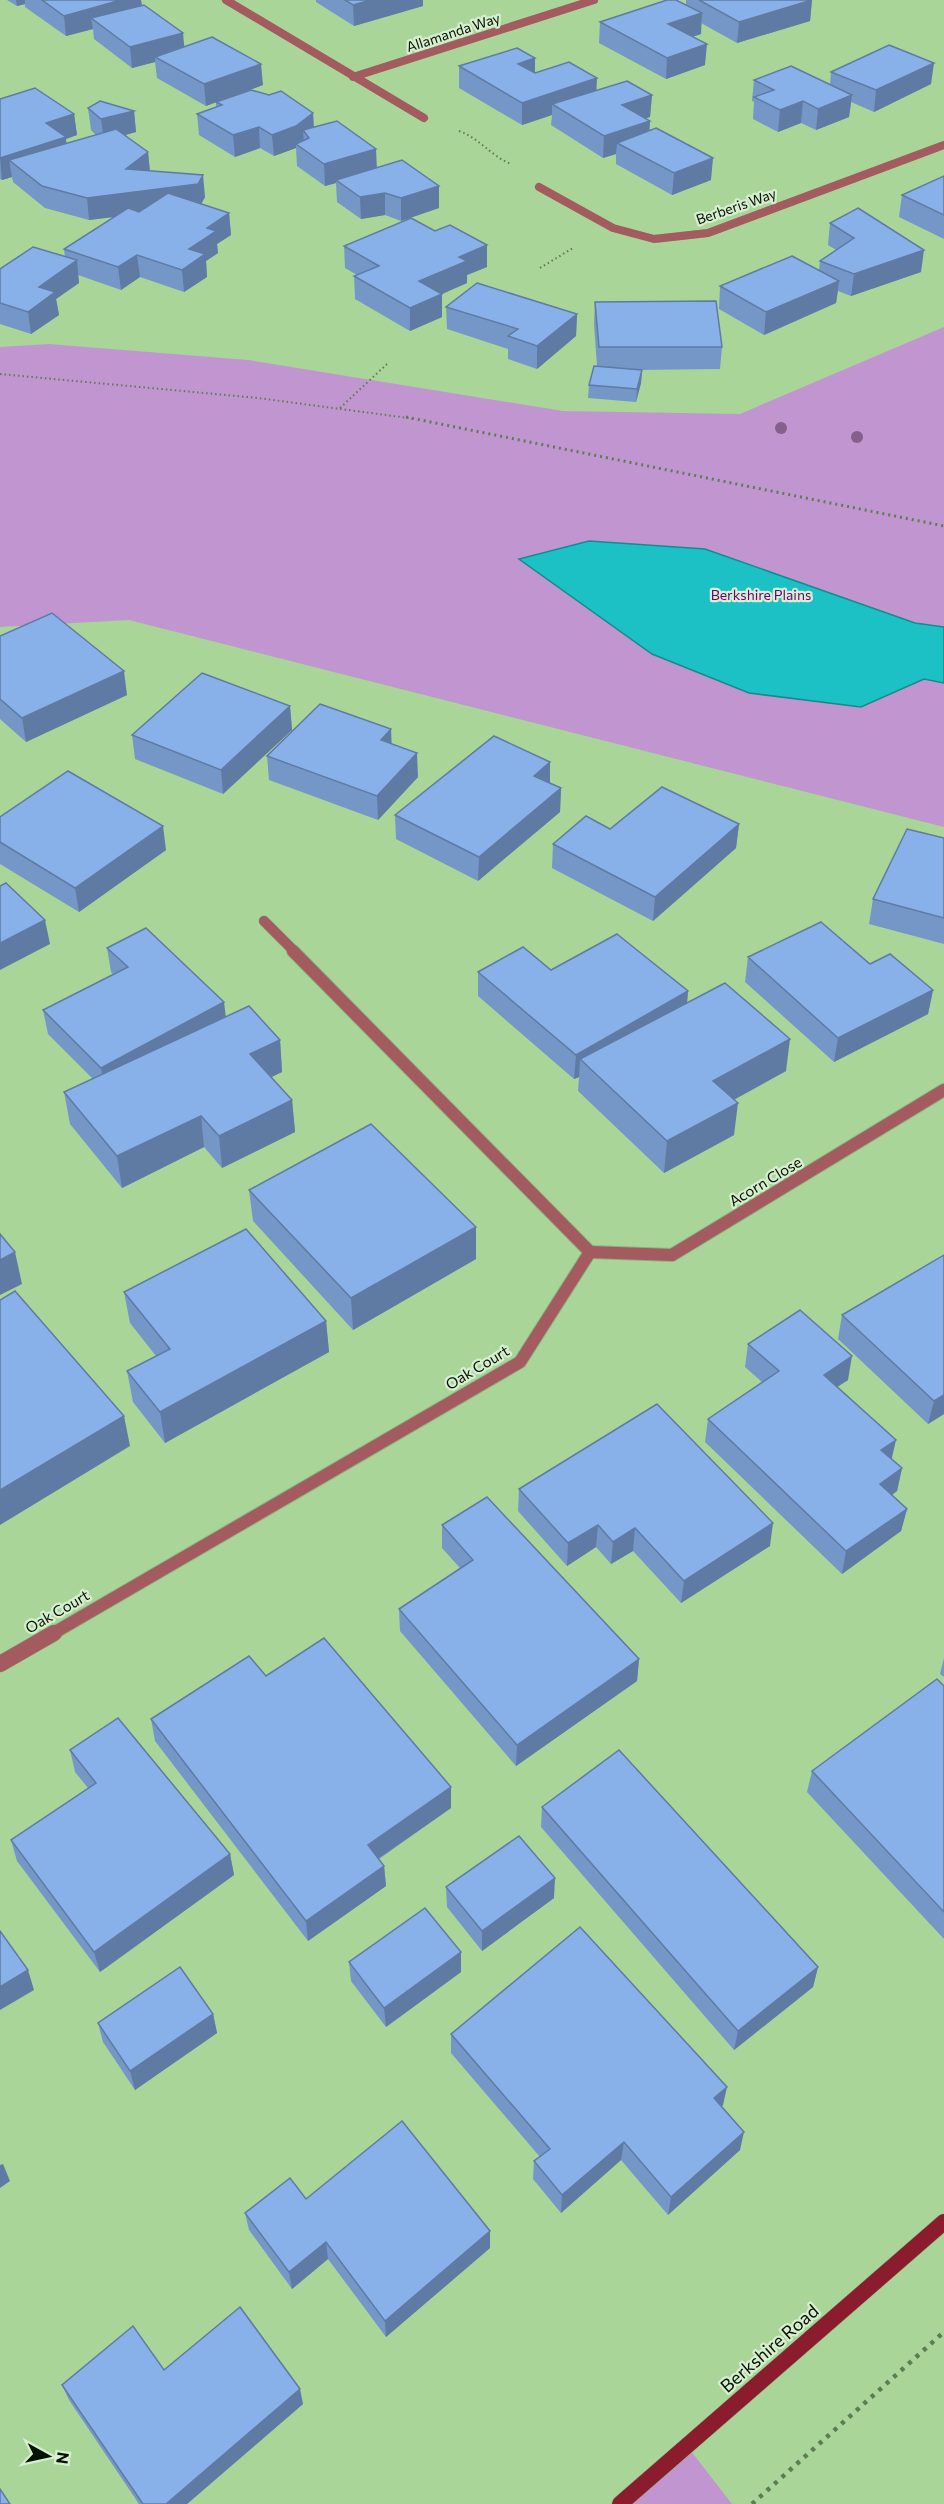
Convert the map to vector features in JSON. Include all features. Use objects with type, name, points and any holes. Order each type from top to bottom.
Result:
[{"type":"main road","name":"Berkshire Road","points":[[620,2504],[944,2222]]},
{"type":"street","points":[[226,0],[424,118]]},
{"type":"street","name":"Allamanda Way","points":[[353,76],[594,0]]},
{"type":"street","name":"Berberis Way","points":[[539,187],[613,228],[654,239],[697,235],[708,233],[944,145]]},
{"type":"street","points":[[264,921],[590,1252]]},
{"type":"street","name":"Acorn Close","points":[[590,1252],[672,1255],[944,1090]]},
{"type":"street","name":"Oak Court","points":[[0,1664],[520,1362],[590,1252]]},
{"type":"path","points":[[424,118],[479,139],[495,158],[513,164]]},
{"type":"path","points":[[340,408],[387,364]]},
{"type":"path","points":[[0,374],[258,398],[413,418],[944,526]]},
{"type":"path","points":[[752,2504],[944,2332]]},
{"type":"green space","name":"Berkshire Plains","points":[[944,327],[944,827],[129,620],[0,627],[0,347],[49,344],[248,360],[563,411],[740,414]]},
{"type":"green space","points":[[687,2446],[732,2504],[619,2504]]},
{"type":"water","points":[[589,541],[705,549],[915,623],[944,627],[944,683],[924,679],[861,707],[749,693],[652,654],[519,559]]},
{"type":"building","points":[[42,0],[121,0],[64,16]]},
{"type":"building","points":[[345,0],[371,0],[353,5]]},
{"type":"building","points":[[667,0],[676,0],[702,13],[668,24],[707,44],[667,58],[600,22]]},
{"type":"building","points":[[699,0],[812,0],[739,22]]},
{"type":"building","points":[[144,5],[183,33],[130,47],[91,18]]},
{"type":"building","points":[[212,37],[261,64],[204,84],[155,57]]},
{"type":"building","points":[[889,45],[934,63],[876,90],[831,72]]},
{"type":"building","points":[[517,48],[535,58],[518,64],[535,73],[569,62],[597,78],[522,103],[459,66]]},
{"type":"building","points":[[791,66],[852,95],[818,109],[803,101],[780,110],[754,97],[774,90],[754,80]]},
{"type":"building","points":[[627,81],[652,95],[622,105],[650,121],[604,136],[552,104]]},
{"type":"building","points":[[35,88],[74,114],[46,123],[66,137],[0,158],[0,99]]},
{"type":"building","points":[[251,90],[269,95],[281,91],[313,113],[296,126],[272,135],[259,127],[233,135],[197,114],[222,105],[216,102]]},
{"type":"building","points":[[100,101],[134,111],[101,119],[88,108]]},
{"type":"building","points":[[337,121],[376,149],[324,164],[296,144],[309,138],[303,130]]},
{"type":"building","points":[[656,128],[713,158],[674,173],[617,143]]},
{"type":"building","points":[[116,129],[148,152],[126,169],[203,175],[198,184],[87,198],[42,186],[9,160]]},
{"type":"building","points":[[402,160],[439,186],[401,198],[385,193],[360,197],[336,180]]},
{"type":"building","points":[[944,176],[944,215],[902,195]]},
{"type":"building","points":[[168,193],[229,213],[207,228],[216,231],[189,249],[205,254],[182,270],[137,255],[118,267],[64,249],[128,208],[139,212]]},
{"type":"building","points":[[858,208],[924,250],[854,274],[820,261],[854,238],[830,223]]},
{"type":"building","points":[[411,218],[435,231],[450,225],[487,245],[459,257],[467,261],[419,281],[442,294],[410,308],[354,276],[379,266],[344,246]]},
{"type":"building","points":[[33,247],[77,260],[39,287],[55,292],[28,312],[0,303],[0,269]]},
{"type":"building","points":[[792,256],[839,281],[766,312],[720,286]]},
{"type":"building","points":[[477,283],[577,314],[537,346],[508,336],[518,329],[446,307]]},
{"type":"building","points":[[716,301],[722,347],[599,347],[595,302]]},
{"type":"building","points":[[594,366],[642,370],[637,389],[589,385]]},
{"type":"building","points":[[52,613],[124,671],[22,718],[0,699],[0,636]]},
{"type":"building","points":[[202,673],[290,706],[221,770],[132,735]]},
{"type":"building","points":[[320,704],[391,729],[381,740],[417,753],[377,796],[267,756]]},
{"type":"building","points":[[494,736],[550,762],[534,776],[561,788],[479,857],[395,815]]},
{"type":"building","points":[[68,771],[163,826],[75,888],[0,842],[0,817]]},
{"type":"building","points":[[662,787],[739,824],[655,897],[553,844],[586,816],[610,829]]},
{"type":"building","points":[[907,829],[944,838],[944,918],[873,899]]},
{"type":"building","points":[[6,883],[45,920],[0,943],[0,886]]},
{"type":"building","points":[[821,922],[870,964],[890,954],[933,990],[838,1038],[748,957]]},
{"type":"building","points":[[146,928],[224,1002],[101,1068],[43,1010],[128,967],[107,948]]},
{"type":"building","points":[[617,934],[688,991],[576,1055],[478,972],[523,947],[551,970]]},
{"type":"building","points":[[725,983],[790,1039],[713,1081],[738,1103],[667,1141],[580,1059]]},
{"type":"building","points":[[249,1006],[280,1040],[250,1054],[292,1100],[219,1136],[201,1116],[117,1156],[64,1092]]},
{"type":"building","points":[[371,1124],[476,1227],[351,1298],[249,1190]]},
{"type":"building","points":[[246,1229],[326,1321],[160,1412],[127,1371],[170,1349],[124,1292]]},
{"type":"building","points":[[0,1234],[15,1252],[0,1260]]},
{"type":"building","points":[[944,1255],[944,1395],[934,1401],[842,1315]]},
{"type":"building","points":[[15,1291],[124,1416],[0,1490],[0,1300]]},
{"type":"building","points":[[800,1310],[852,1356],[824,1375],[896,1440],[881,1450],[902,1468],[880,1484],[907,1509],[846,1551],[708,1419],[779,1371],[748,1344]]},
{"type":"building","points":[[657,1404],[773,1523],[684,1581],[635,1528],[613,1542],[598,1525],[568,1543],[519,1489]]},
{"type":"building","points":[[487,1497],[639,1659],[517,1745],[399,1609],[473,1560],[442,1525]]},
{"type":"building","points":[[324,1638],[451,1787],[368,1845],[384,1866],[306,1921],[151,1719],[249,1656],[266,1676]]},
{"type":"building","points":[[937,1679],[944,1686],[944,1912],[812,1771]]},
{"type":"building","points":[[118,1718],[230,1854],[94,1952],[11,1840],[96,1783],[70,1750]]},
{"type":"building","points":[[619,1750],[818,1967],[738,2031],[542,1807]]},
{"type":"building","points":[[519,1836],[555,1878],[482,1931],[446,1887]]},
{"type":"building","points":[[425,1908],[461,1952],[384,2008],[349,1962]]},
{"type":"building","points":[[580,1927],[727,2087],[714,2098],[744,2132],[671,2197],[624,2142],[562,2195],[534,2161],[550,2149],[451,2034]]},
{"type":"building","points":[[0,1931],[28,1970],[0,1987]]},
{"type":"building","points":[[180,1967],[213,2014],[130,2071],[98,2023]]},
{"type":"building","points":[[402,2121],[490,2231],[385,2321],[326,2242],[289,2272],[245,2213],[290,2178],[306,2199]]},
{"type":"building","points":[[240,2307],[300,2389],[166,2504],[143,2504],[62,2385],[133,2326],[164,2370]]},
{"type":"building","points":[[0,2489],[10,2504],[0,2504]]}]
